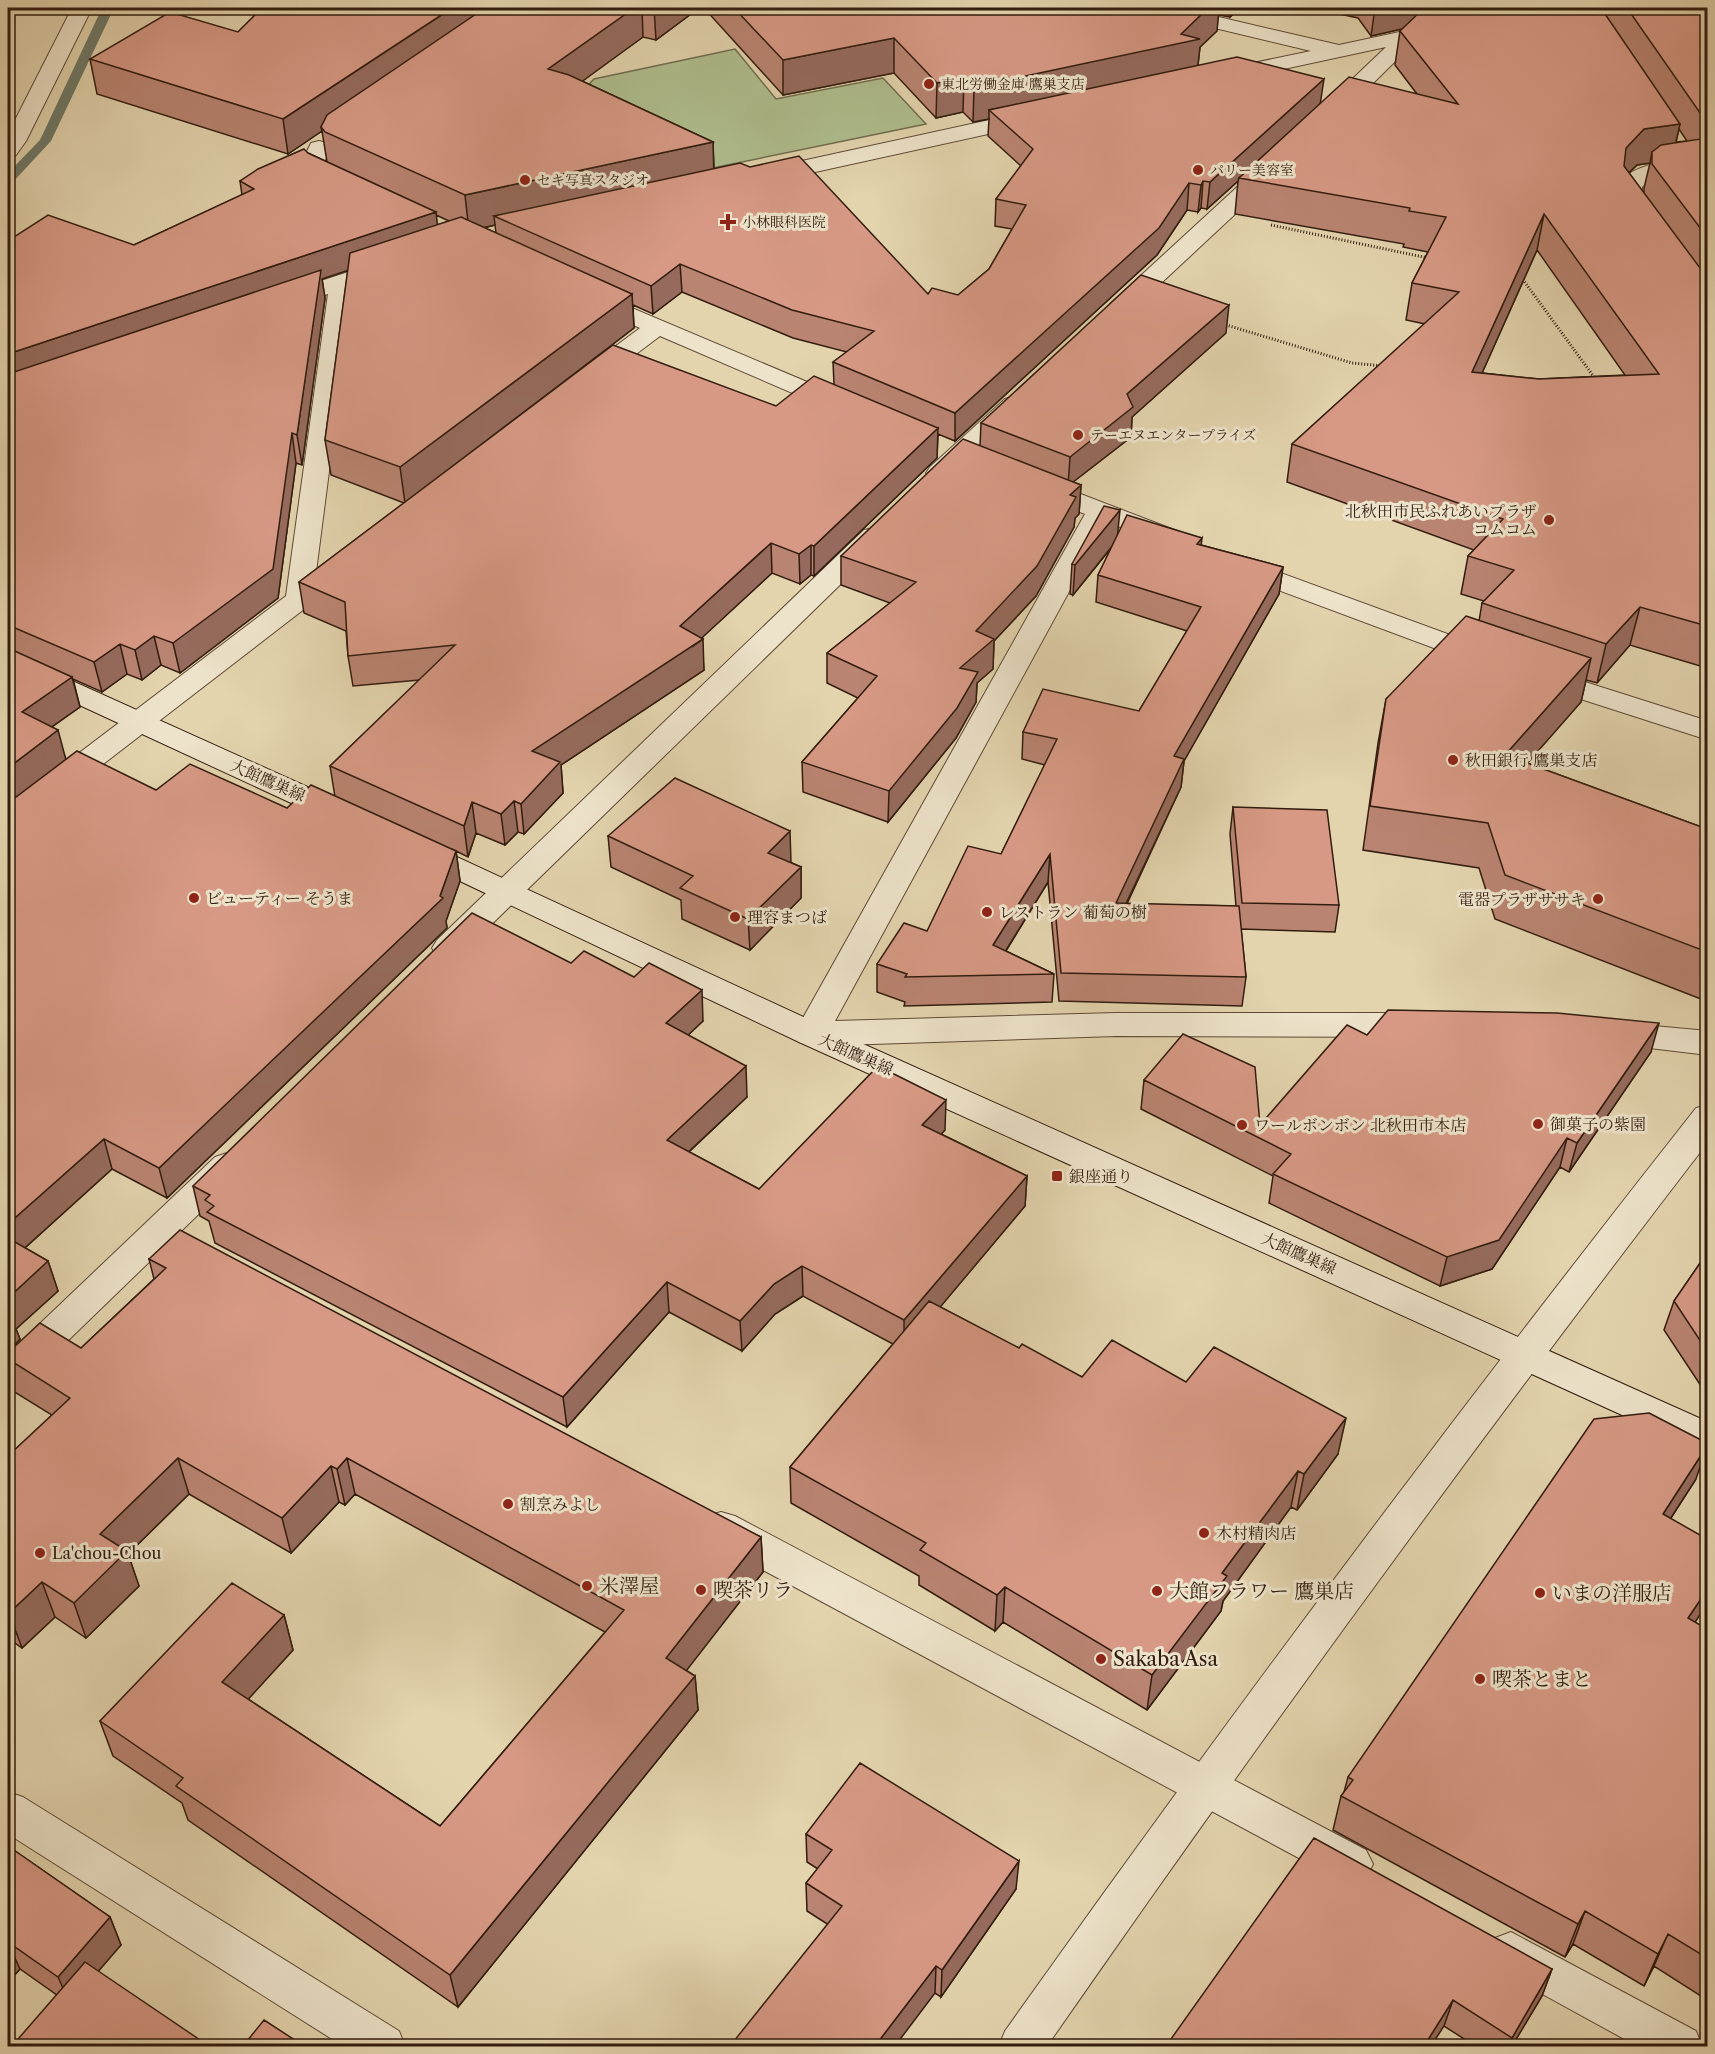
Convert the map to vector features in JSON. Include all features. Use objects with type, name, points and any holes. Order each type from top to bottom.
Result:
[{"type":"street","points":[[8,150],[15,141],[82,8]]},
{"type":"street","points":[[1155,8],[1340,51]]},
{"type":"street","points":[[1314,128],[1411,35],[1442,17]]},
{"type":"street","points":[[1211,79],[1411,35]]},
{"type":"street","points":[[744,180],[1048,114]]},
{"type":"street","points":[[290,167],[329,141],[312,164],[321,174],[362,193]]},
{"type":"street","points":[[1676,145],[1698,164]]},
{"type":"street","points":[[1098,328],[1289,152]]},
{"type":"street","points":[[1657,239],[1630,201],[1631,185],[1645,171],[1698,164]]},
{"type":"street","points":[[264,308],[408,259]]},
{"type":"street","points":[[299,599],[342,281]]},
{"type":"street","points":[[570,289],[861,414]]},
{"type":"street","points":[[571,392],[656,327]]},
{"type":"street","points":[[924,487],[1028,391]]},
{"type":"street","points":[[1013,476],[1354,611],[1514,668],[1707,731]]},
{"type":"street","points":[[811,1034],[1100,510]]},
{"type":"street","points":[[423,973],[890,520]]},
{"type":"street","points":[[8,822],[355,556]]},
{"type":"street","name":"大館鷹巣線","points":[[8,660],[138,722],[508,889],[811,1034],[1524,1353],[1707,1439]]},
{"type":"street","points":[[811,1034],[978,1026],[1280,1022],[1456,1026]]},
{"type":"street","points":[[1584,1031],[1707,1043]]},
{"type":"street","points":[[1021,2046],[1205,1784],[1524,1353],[1707,1117]]},
{"type":"street","points":[[8,1376],[176,1240],[253,1140]]},
{"type":"street","points":[[688,1511],[1205,1784],[1381,1881]]},
{"type":"street","points":[[8,1811],[383,2046]]},
{"type":"street","points":[[1474,1932],[1680,2046]]},
{"type":"path","points":[[1222,215],[1429,258]]},
{"type":"path","points":[[1516,268],[1594,377],[1583,377]]},
{"type":"path","points":[[1510,275],[1521,277]]},
{"type":"path","points":[[1221,323],[1352,363],[1387,366]]},
{"type":"green space","points":[[735,49],[776,99],[883,78],[926,124],[703,170],[572,102],[594,79]]},
{"type":"building","points":[[262,8],[452,8],[283,119],[90,59],[170,12],[238,32]]},
{"type":"building","points":[[485,8],[634,8],[548,69],[569,75],[713,142],[465,195],[325,132],[321,127],[327,115]]},
{"type":"building","points":[[734,8],[1208,8],[1181,34],[1200,39],[974,87],[964,77],[937,83],[894,38],[783,60]]},
{"type":"building","points":[[1601,8],[1680,124],[1644,129],[1626,148],[1624,166],[1707,276],[1707,626],[1640,607],[1606,644],[1482,603],[1514,570],[1468,556],[1503,519],[1292,444],[1459,292],[1412,283],[1446,217],[1409,211],[1410,208],[1239,178],[1349,77],[1458,104],[1400,31],[1423,9]],"holes":[[[1544,214],[1659,374],[1539,379],[1472,372]]]},
{"type":"building","points":[[1627,8],[1707,8],[1707,120],[1705,120]]},
{"type":"building","points":[[1237,57],[1324,79],[1210,182],[1203,181],[1201,185],[1189,183],[1159,228],[955,413],[833,362],[874,331],[792,310],[680,264],[651,286],[494,216],[740,163],[750,167],[799,156],[928,294],[932,288],[958,295],[989,269],[1026,205],[996,199],[1033,149],[989,110]]},
{"type":"building","points":[[1707,138],[1707,237],[1652,164],[1652,152],[1661,145]]},
{"type":"building","points":[[304,149],[308,153],[436,212],[8,354],[8,238],[11,239],[48,215],[134,245],[254,189],[240,181],[258,169]]},
{"type":"building","points":[[461,217],[632,294],[400,467],[325,440],[350,253]]},
{"type":"building","points":[[321,270],[297,435],[292,433],[273,569],[173,643],[154,636],[135,650],[120,644],[94,662],[8,625],[8,374]]},
{"type":"building","points":[[1141,275],[1229,305],[1127,394],[1133,407],[1070,457],[981,423]]},
{"type":"building","points":[[613,345],[776,406],[814,376],[938,428],[814,546],[811,545],[799,554],[771,543],[680,626],[703,639],[532,751],[560,762],[521,804],[514,801],[501,814],[472,802],[464,826],[330,766],[455,645],[348,656],[345,602],[299,582]]},
{"type":"building","points":[[963,439],[1081,485],[1070,495],[1076,497],[1037,566],[976,631],[994,639],[960,668],[978,672],[957,708],[889,791],[802,762],[877,676],[827,653],[916,582],[841,556]]},
{"type":"building","points":[[1104,506],[1120,510],[1075,565],[1072,564]]},
{"type":"building","points":[[1127,515],[1202,538],[1197,544],[1283,567],[1174,756],[1184,759],[1116,903],[1239,906],[1246,977],[1061,973],[1050,854],[993,945],[1054,974],[905,977],[907,974],[877,964],[904,923],[927,931],[968,846],[1001,854],[1057,739],[1023,732],[1043,689],[1139,711],[1201,607],[1098,575]]},
{"type":"building","points":[[1466,616],[1591,658],[1505,755],[1707,829],[1707,952],[1505,875],[1488,823],[1370,806],[1386,699]]},
{"type":"building","points":[[8,648],[72,677],[22,712],[58,730],[8,768]]},
{"type":"building","points":[[77,751],[156,790],[190,764],[287,808],[311,785],[456,851],[440,896],[443,898],[159,1168],[104,1139],[8,1224],[8,801]]},
{"type":"building","points":[[675,778],[790,831],[768,853],[801,867],[748,919],[680,888],[693,876],[608,836]]},
{"type":"building","points":[[1233,807],[1327,810],[1339,905],[1242,903]]},
{"type":"building","points":[[472,913],[571,963],[584,951],[634,977],[649,963],[702,990],[666,1023],[746,1066],[667,1140],[759,1189],[878,1066],[946,1100],[922,1125],[1027,1176],[904,1320],[802,1266],[774,1284],[740,1321],[667,1282],[563,1397],[207,1212],[214,1206],[205,1200],[210,1195],[193,1186]]},
{"type":"building","points":[[1388,1010],[1557,1013],[1659,1023],[1577,1143],[1567,1138],[1499,1240],[1447,1257],[1273,1174],[1291,1154],[1144,1080],[1183,1034],[1255,1067],[1260,1125],[1347,1025],[1367,1035]]},
{"type":"building","points":[[180,1230],[761,1537],[666,1658],[695,1676],[450,1975],[176,1786],[183,1778],[100,1721],[232,1583],[284,1615],[222,1682],[440,1826],[624,1610],[347,1458],[337,1469],[331,1466],[282,1518],[178,1458],[100,1534],[127,1551],[74,1603],[42,1582],[8,1612],[8,1456],[70,1398],[8,1359],[8,1352],[40,1323],[81,1348],[166,1268],[149,1259]]},
{"type":"building","points":[[8,1238],[48,1261],[8,1298]]},
{"type":"building","points":[[1707,1253],[1707,1351],[1674,1301]]},
{"type":"building","points":[[929,1301],[1019,1348],[1022,1344],[1082,1377],[1112,1340],[1186,1382],[1214,1347],[1346,1418],[1304,1474],[1298,1471],[1222,1573],[1227,1576],[1152,1675],[1005,1587],[997,1595],[920,1550],[926,1543],[790,1467]]},
{"type":"building","points":[[1649,1413],[1707,1443],[1663,1514],[1707,1539],[1707,1590],[1688,1618],[1707,1629],[1707,1661],[1702,1671],[1707,1674],[1707,1958],[1668,1934],[1658,1954],[1585,1911],[1578,1924],[1341,1796],[1353,1780],[1348,1777],[1594,1419]]},
{"type":"building","points":[[860,1763],[1019,1861],[942,1970],[936,1966],[875,2046],[730,2046],[842,1906],[806,1883],[832,1850],[806,1834]]},
{"type":"building","points":[[1314,1838],[1552,1969],[1512,2038],[1453,2000],[1424,2046],[1166,2046]]},
{"type":"building","points":[[8,1846],[110,1917],[58,1977],[8,1942]]},
{"type":"building","points":[[85,1962],[209,2046],[12,2046]]},
{"type":"building","points":[[264,2020],[304,2046],[243,2046]]},
{"type":"waterway","points":[[8,180],[45,141],[108,8]]},
{"type":"place","name":"東北労働金庫 鷹巣支店","points":[[929,84]]},
{"type":"place","name":"パリー美容室","points":[[1198,170]]},
{"type":"place","name":"セキ写真スタジオ","points":[[525,180]]},
{"type":"place","name":"小林眼科医院","points":[[728,222]]},
{"type":"place","name":"テーエヌエンタープライズ","points":[[1078,435]]},
{"type":"place","name":"北秋田市民ふれあいプラザ コムコム","points":[[1549,520]]},
{"type":"place","name":"秋田銀行 鷹巣支店","points":[[1453,760]]},
{"type":"place","name":"ビューティー そうま","points":[[194,898]]},
{"type":"place","name":"電器プラザササキ","points":[[1598,899]]},
{"type":"place","name":"レストラン 葡萄の樹","points":[[987,912]]},
{"type":"place","name":"理容まつば","points":[[735,917]]},
{"type":"place","name":"御菓子の紫園","points":[[1538,1124]]},
{"type":"place","name":"ワールボンボン 北秋田市本店","points":[[1242,1125]]},
{"type":"place","name":"銀座通り","points":[[1057,1176]]},
{"type":"place","name":"割烹みよし","points":[[508,1504]]},
{"type":"place","name":"木村精肉店","points":[[1204,1533]]},
{"type":"place","name":"La'chou-Chou","points":[[40,1553]]},
{"type":"place","name":"米澤屋","points":[[587,1586]]},
{"type":"place","name":"喫茶リラ","points":[[701,1590]]},
{"type":"place","name":"大館フラワー 鷹巣店","points":[[1157,1591]]},
{"type":"place","name":"いまの洋服店","points":[[1540,1593]]},
{"type":"place","name":"Sakaba Asa","points":[[1101,1659]]},
{"type":"place","name":"喫茶とまと","points":[[1480,1679]]}]
